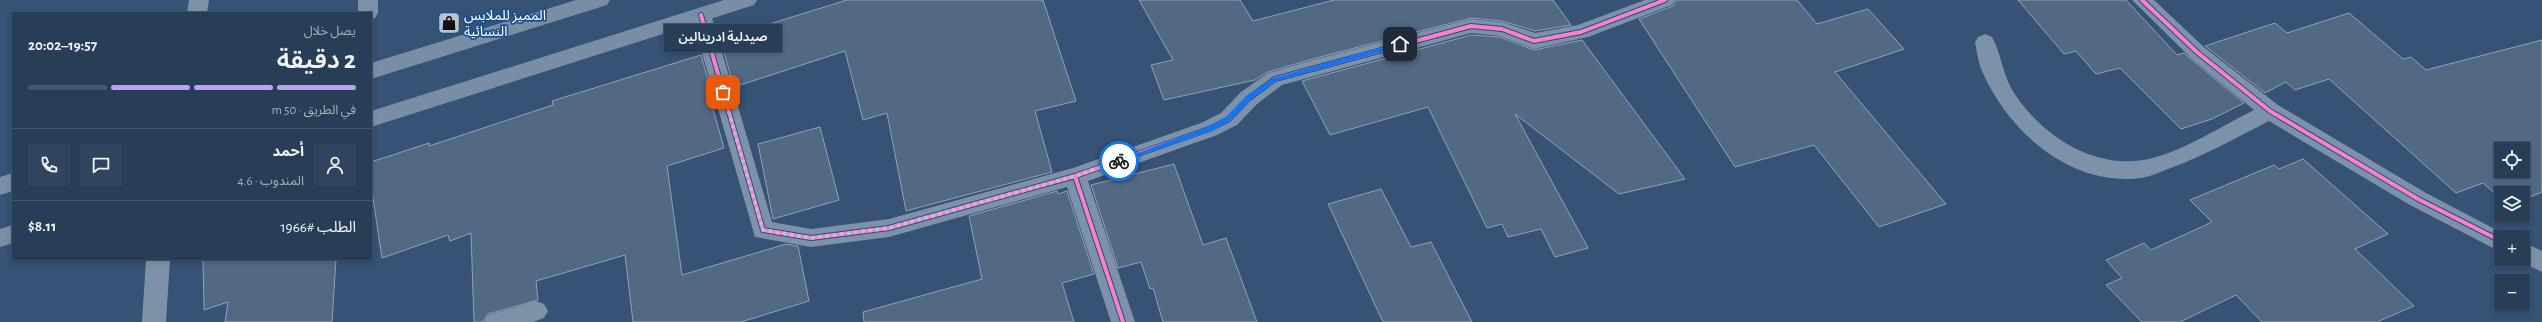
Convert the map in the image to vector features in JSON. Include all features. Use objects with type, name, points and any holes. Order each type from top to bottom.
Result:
[{"type":"main road","points":[[372,71],[600,0]]},
{"type":"main road","points":[[372,119],[746,0]]},
{"type":"main road","points":[[0,186],[12,182]]},
{"type":"main road","points":[[0,238],[12,234]]},
{"type":"street","points":[[197,12],[199,0]]},
{"type":"street","points":[[368,0],[368,12]]},
{"type":"street","points":[[701,15],[763,230],[811,238],[889,228],[1075,176],[1210,129],[1229,119],[1249,98],[1275,79],[1316,67],[1471,26],[1502,29],[1534,41],[1581,32],[1665,0]]},
{"type":"street","points":[[2142,0],[2198,53],[2270,111],[2418,199],[2494,237]]},
{"type":"street","points":[[1985,42],[1992,71],[2009,102],[2035,131],[2063,154],[2102,168],[2140,170],[2184,156],[2270,111]]},
{"type":"street","points":[[1075,176],[1123,322]]},
{"type":"street","points":[[2530,256],[2542,262]]},
{"type":"street","points":[[154,322],[158,260]]},
{"type":"street","points":[[496,322],[536,311]]},
{"type":"building","points":[[847,0],[1043,0],[1076,101],[1035,111],[1052,172],[906,211],[887,113],[863,120],[845,51],[734,87],[723,49],[737,44],[734,35]]},
{"type":"building","points":[[1139,0],[1240,0],[1253,21],[1334,0],[1553,0],[1571,25],[1535,31],[1502,21],[1471,18],[1316,58],[1268,72],[1255,80],[1164,100],[1151,65],[1173,60]]},
{"type":"building","points":[[1676,0],[1797,0],[1817,24],[1868,9],[1904,49],[1835,72],[1946,204],[1879,227],[1814,145],[1735,167],[1639,19],[1673,6]]},
{"type":"building","points":[[2018,0],[2126,0],[2177,55],[2184,53],[2244,103],[2212,119],[2181,129],[2120,68],[2096,74],[2076,51],[2064,54]]},
{"type":"building","points":[[2349,13],[2403,59],[2411,57],[2426,70],[2542,40],[2542,192],[2530,197],[2530,186],[2494,186],[2494,193],[2483,183],[2456,193],[2329,79],[2295,90],[2286,82],[2265,93],[2205,46],[2275,23],[2287,33]]},
{"type":"building","points":[[1471,35],[1500,37],[1534,50],[1582,40],[1685,179],[1619,194],[1515,114],[1588,248],[1555,257],[1541,229],[1508,237],[1502,224],[1487,228],[1428,107],[1330,135],[1302,81]]},
{"type":"building","points":[[701,55],[712,94],[709,95],[724,148],[667,166],[682,275],[786,244],[798,246],[809,301],[741,322],[633,322],[625,255],[536,281],[538,300],[488,314],[483,322],[474,322],[471,233],[450,241],[448,235],[382,258],[372,192],[372,162],[429,143],[429,146],[553,105],[552,101]]},
{"type":"building","points":[[820,127],[839,200],[773,219],[758,144]]},
{"type":"building","points":[[2303,159],[2388,234],[2355,249],[2414,306],[2377,322],[2262,322],[2236,295],[2180,322],[2142,322],[2106,285],[2122,278],[2106,260],[2144,243],[2151,250],[2212,222],[2190,200],[2274,165],[2279,169]]},
{"type":"building","points":[[1174,164],[1203,245],[1226,238],[1257,322],[1163,322],[1153,288],[1150,289],[1141,262],[1118,268],[1091,185]]},
{"type":"building","points":[[1381,189],[1411,247],[1431,242],[1472,322],[1383,322],[1328,204]]},
{"type":"building","points":[[1057,191],[1058,194],[1067,191],[1094,274],[1062,283],[1074,322],[864,322],[863,312],[982,279],[969,216]]},
{"type":"building","points":[[203,260],[336,260],[332,322],[225,322],[228,302],[204,310]]},
{"type":"cycle path","points":[[1075,176],[1209,129],[1229,119],[1249,98],[1275,79],[1471,26],[1502,29],[1534,41],[1581,32],[1665,0]]},
{"type":"cycle path","points":[[2142,0],[2198,53],[2270,111],[2418,199],[2494,237]]},
{"type":"cycle path","points":[[701,15],[763,230],[811,238],[889,228],[1075,176],[1123,322]]},
{"type":"way so far","points":[[723,92],[763,230],[811,238],[889,228],[1075,176],[1119,161]]},
{"type":"place","name":"المميز للملابس النسائية","points":[[449,23]]},
{"type":"place","name":"صيدلية ادرينالين","points":[[723,92]]},
{"type":"route","points":[[1119,161],[1210,129],[1229,119],[1259,89],[1275,79],[1400,44]]}]
